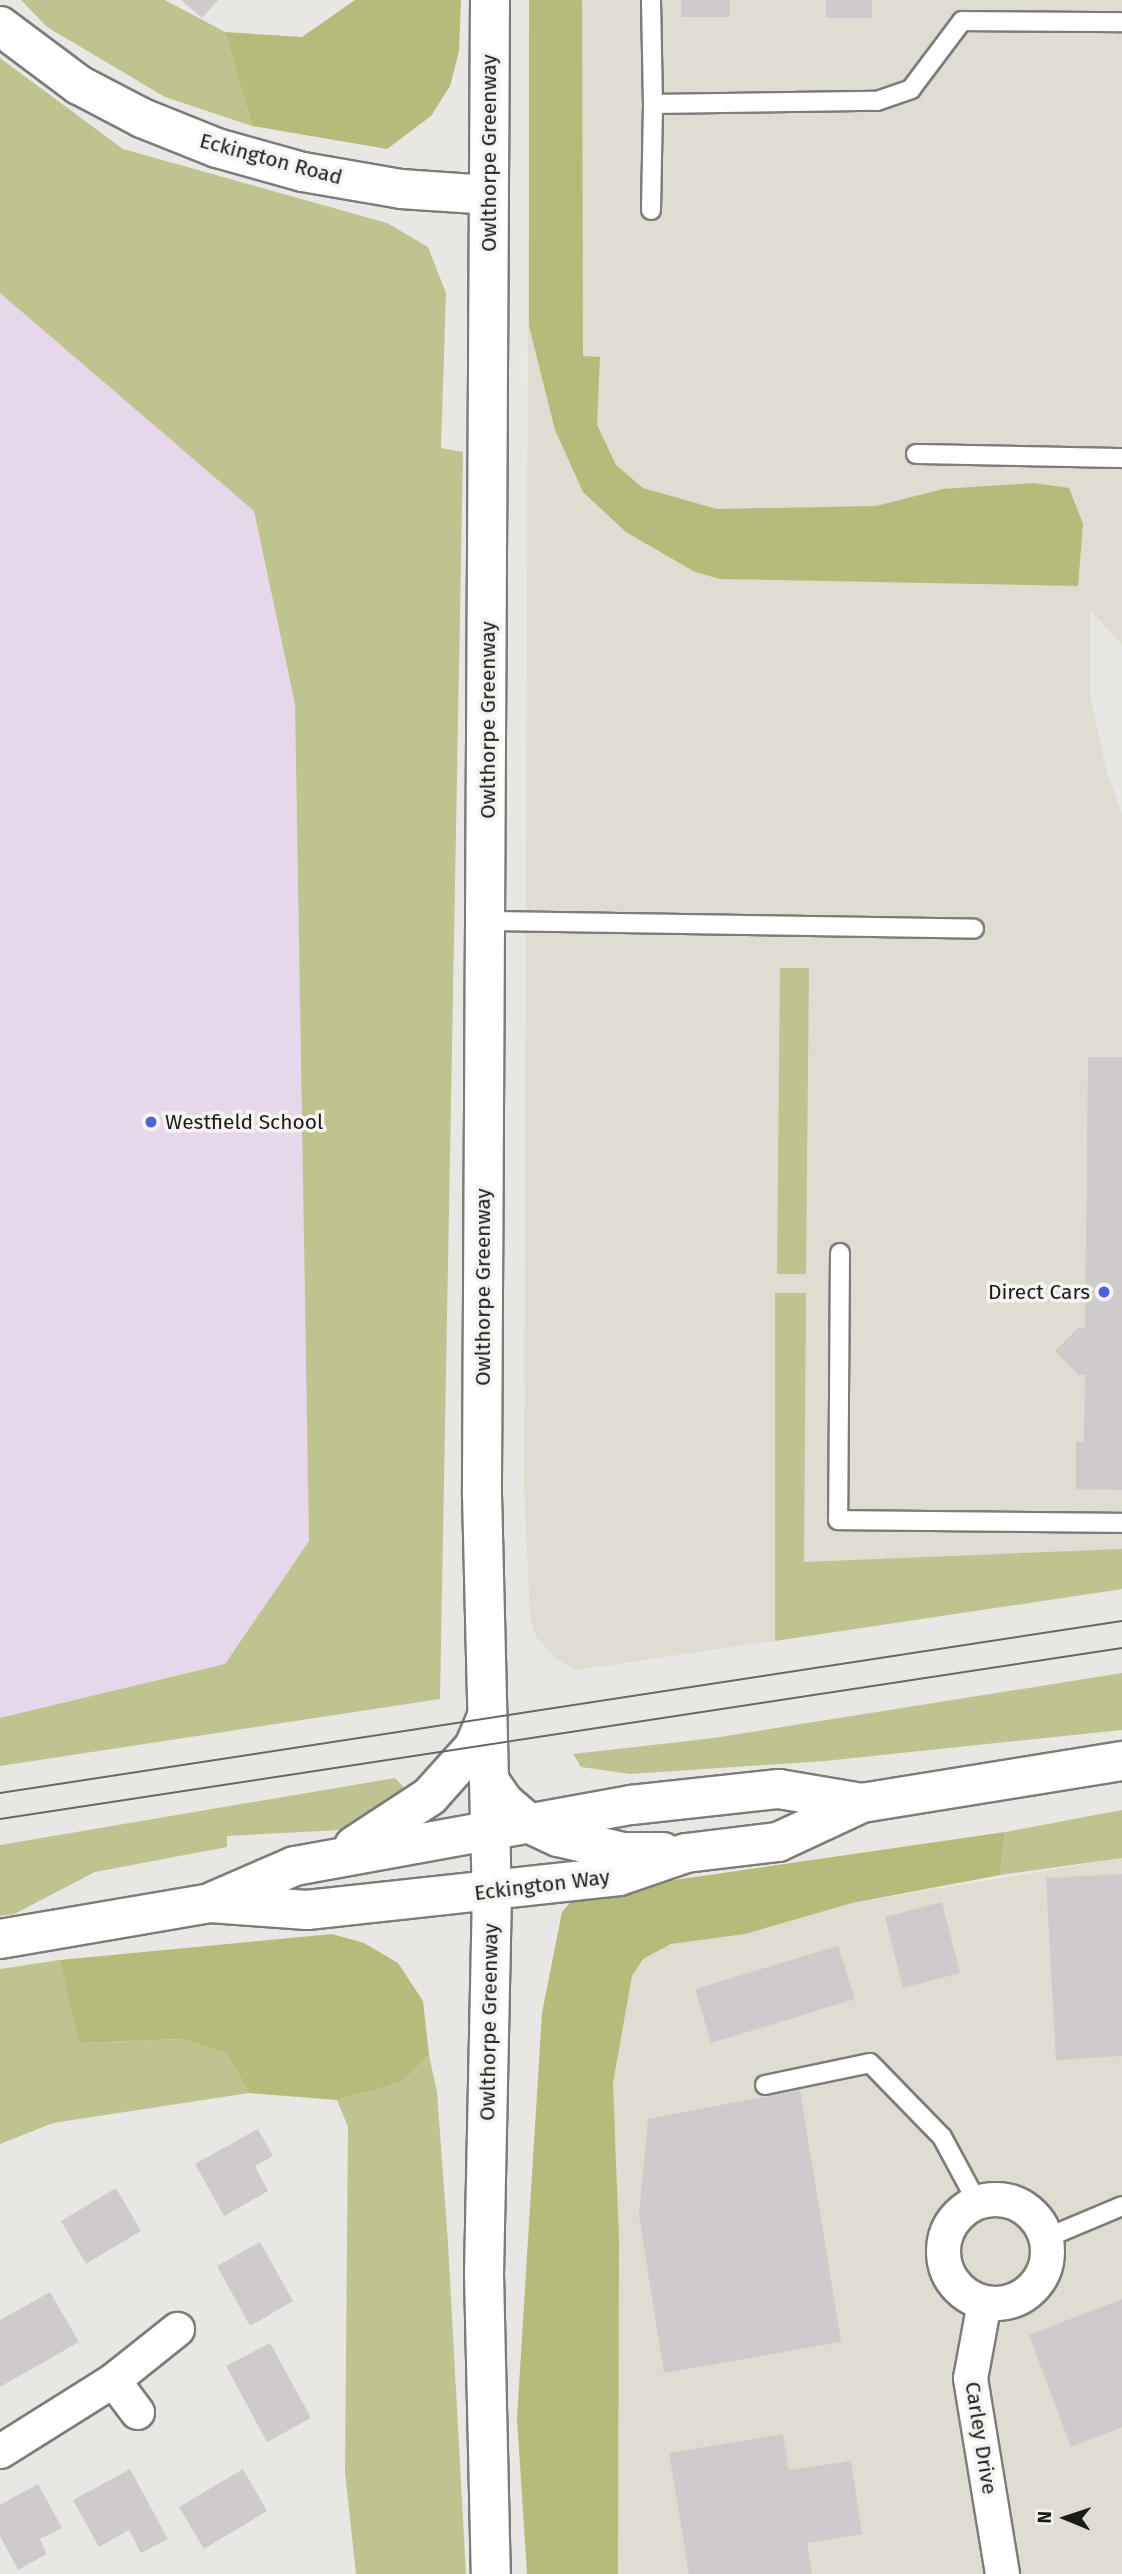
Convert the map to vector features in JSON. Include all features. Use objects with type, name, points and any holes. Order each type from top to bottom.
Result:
[{"type":"street","name":"Owlthorpe Greenway","points":[[490,0],[482,1494],[492,1892],[484,2274],[491,2574]]},
{"type":"street","name":"Eckington Road","points":[[0,26],[79,85],[142,118],[217,148],[303,172],[401,189],[488,195]]},
{"type":"street","points":[[334,1858],[430,1796],[474,1747],[487,1716]]},
{"type":"street","name":"Eckington Way","points":[[210,1903],[307,1910],[492,1892],[619,1876],[686,1853],[778,1842],[862,1803],[1122,1761]]},
{"type":"street","points":[[489,1780],[503,1801],[528,1823],[558,1837],[623,1852],[686,1853]]},
{"type":"street","name":"Eckington Way","points":[[0,1939],[210,1903],[295,1866],[528,1823],[779,1789],[862,1803]]},
{"type":"street","points":[[1002,2200],[1026,2209],[1046,2238],[1043,2273],[1032,2288],[1019,2298],[984,2302],[956,2285],[943,2255],[951,2223],[977,2202],[1002,2200]]},
{"type":"street","name":"Carley Drive","points":[[984,2302],[970,2378],[1002,2574]]},
{"type":"street","points":[[0,2451],[113,2379],[177,2329]]},
{"type":"street","points":[[113,2379],[137,2412]]},
{"type":"lane","points":[[651,0],[651,210]]},
{"type":"lane","points":[[653,104],[877,101],[911,89],[962,21],[1122,22]]},
{"type":"lane","points":[[916,454],[1122,458]]},
{"type":"lane","points":[[487,921],[974,929]]},
{"type":"lane","points":[[840,1253],[838,1520],[1122,1523]]},
{"type":"lane","points":[[765,2085],[870,2063],[942,2137],[977,2202]]},
{"type":"lane","points":[[1046,2238],[1122,2206]]},
{"type":"shaded area","name":"Direct Cars","points":[[529,0],[1122,0],[1122,645],[1090,610],[1090,694],[1107,773],[1122,814],[1122,1589],[577,1670],[558,1660],[536,1637],[530,1617],[524,1485]]},
{"type":"shaded area","name":"Westfield School","points":[[0,293],[254,511],[295,704],[309,1541],[225,1664],[0,1719]]},
{"type":"shaded area","points":[[1122,1858],[1122,2574],[618,2574],[619,2240],[613,2083],[632,1976],[643,1959],[671,1944],[745,1934],[852,1903]]},
{"type":"green space","points":[[21,0],[165,0],[225,32],[252,126],[165,97],[47,27]]},
{"type":"green space","points":[[355,0],[461,0],[459,51],[450,86],[431,116],[387,149],[252,126],[225,32],[302,37]]},
{"type":"green space","points":[[529,0],[582,0],[583,356],[600,357],[597,425],[616,465],[643,488],[717,509],[876,506],[943,489],[1034,483],[1069,488],[1083,524],[1078,586],[720,579],[695,572],[626,532],[583,492],[555,430],[529,326]]},
{"type":"green space","points":[[0,58],[123,149],[387,223],[428,247],[446,293],[441,448],[463,452],[440,1699],[0,1766],[0,1718],[225,1664],[309,1541],[295,704],[254,511],[0,293]]},
{"type":"green space","points":[[780,968],[809,968],[806,1274],[777,1274]]},
{"type":"green space","points":[[775,1293],[806,1293],[804,1562],[1122,1549],[1122,1589],[775,1641]]},
{"type":"green space","points":[[1122,1673],[1122,1730],[825,1761],[630,1774],[581,1767],[573,1754],[714,1738]]},
{"type":"green space","points":[[395,1778],[409,1793],[385,1815],[339,1830],[227,1836],[227,1847],[95,1872],[14,1914],[0,1916],[0,1845]]},
{"type":"green space","points":[[1122,1810],[1122,1858],[1000,1875],[1005,1832]]},
{"type":"green space","points":[[1005,1832],[1000,1875],[852,1903],[745,1934],[671,1944],[643,1959],[632,1976],[613,2083],[619,2240],[618,2574],[527,2574],[517,2418],[542,2013],[562,1912],[573,1899],[599,1891]]},
{"type":"green space","points":[[332,1934],[364,1943],[398,1963],[423,2001],[429,2055],[402,2082],[337,2100],[249,2093],[227,2054],[182,2039],[79,2043],[60,1960]]},
{"type":"green space","points":[[60,1960],[80,2043],[182,2039],[227,2054],[249,2093],[53,2123],[0,2144],[0,1969]]},
{"type":"green space","points":[[429,2055],[437,2092],[448,2243],[466,2574],[356,2574],[345,2472],[348,2127],[337,2100],[402,2082]]},
{"type":"building","points":[[181,0],[218,0],[202,18]]},
{"type":"building","points":[[681,0],[730,0],[730,17],[681,17]]},
{"type":"building","points":[[826,0],[872,0],[872,18],[826,18]]},
{"type":"building","name":"Direct Cars","points":[[1088,1057],[1122,1057],[1122,1490],[1076,1489],[1076,1441],[1084,1442],[1085,1375],[1079,1375],[1055,1351],[1078,1328],[1085,1328]]},
{"type":"building","points":[[1122,1874],[1122,2056],[1056,2060],[1046,1878]]},
{"type":"building","points":[[942,1902],[960,1973],[903,1988],[885,1917]]},
{"type":"building","points":[[838,1946],[855,1999],[711,2043],[695,1989]]},
{"type":"building","points":[[800,2090],[841,2342],[664,2373],[639,2215],[648,2119]]},
{"type":"building","points":[[258,2129],[273,2156],[255,2166],[268,2191],[224,2216],[195,2164]]},
{"type":"building","points":[[116,2188],[141,2231],[86,2264],[61,2221]]},
{"type":"building","points":[[260,2242],[293,2301],[250,2326],[217,2266]]},
{"type":"building","points":[[50,2292],[79,2342],[0,2387],[0,2320]]},
{"type":"building","points":[[1122,2299],[1122,2427],[1071,2447],[1029,2335]]},
{"type":"building","points":[[270,2343],[311,2418],[267,2442],[226,2366]]},
{"type":"building","points":[[783,2434],[789,2470],[851,2461],[862,2534],[807,2543],[812,2574],[689,2574],[669,2453]]},
{"type":"building","points":[[130,2469],[168,2539],[141,2553],[129,2530],[99,2547],[73,2500]]},
{"type":"building","points":[[243,2469],[267,2511],[204,2549],[179,2507]]},
{"type":"building","points":[[38,2484],[62,2528],[40,2539],[47,2554],[18,2570],[0,2536],[0,2505]]},
{"type":"tram line","points":[[0,1793],[1122,1621]]},
{"type":"tram line","points":[[0,1819],[1122,1648]]},
{"type":"place","name":"Westfield School","points":[[151,1122]]},
{"type":"place","name":"Direct Cars","points":[[1104,1292]]}]
